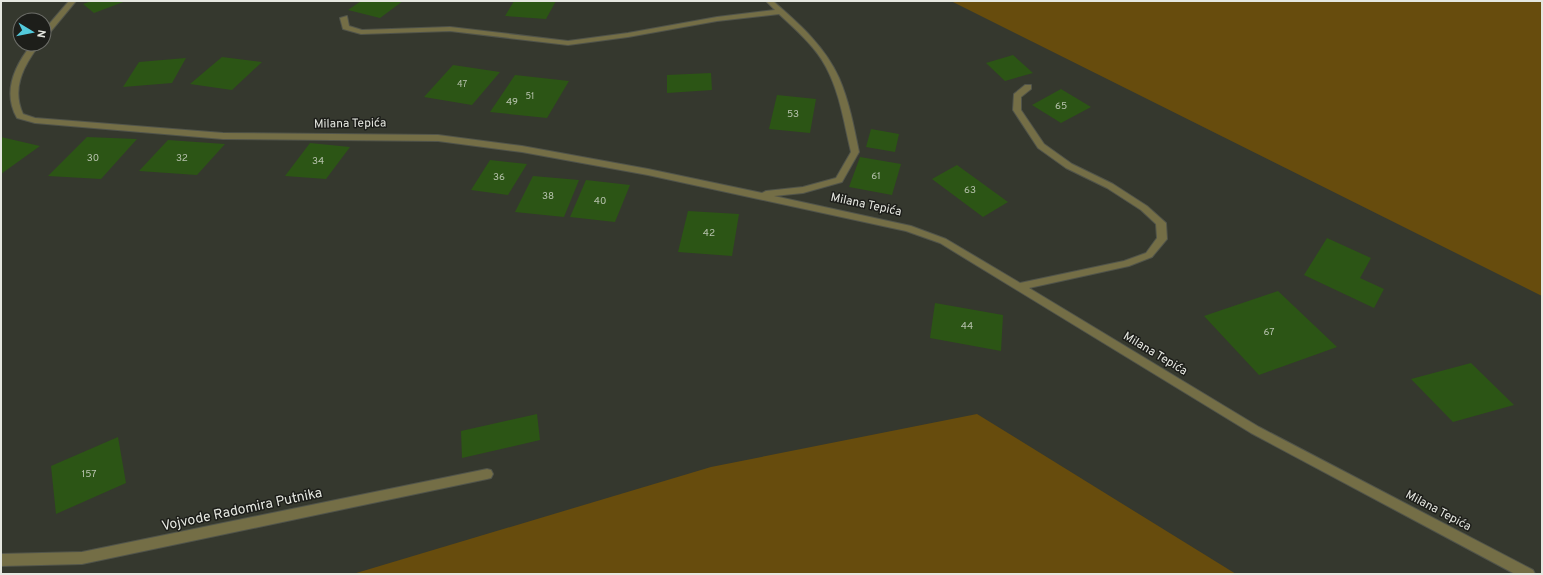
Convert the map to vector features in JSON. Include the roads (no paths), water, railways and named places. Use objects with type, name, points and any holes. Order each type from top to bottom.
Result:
[{"type":"street","points":[[52,25],[73,1]]},
{"type":"street","name":"Milana Tepića","points":[[756,195],[803,190],[839,180],[855,152],[844,103],[835,76],[813,43],[769,1]]},
{"type":"street","points":[[344,18],[346,26],[361,32],[450,29],[568,43],[628,35],[717,19],[781,12]]},
{"type":"street","name":"Milana Tepića","points":[[28,52],[15,80],[15,108],[20,116],[35,120],[222,136],[321,138],[386,136],[438,138],[529,150],[648,172],[908,228],[943,241],[1255,430],[1528,574]]},
{"type":"street","points":[[1019,287],[1126,264],[1149,255],[1162,239],[1161,223],[1144,208],[1110,186],[1069,166],[1041,146],[1017,110],[1017,96],[1028,87]]},
{"type":"street","name":"Vojvode Radomira Putnika","points":[[1,560],[82,558],[487,474]]}]
